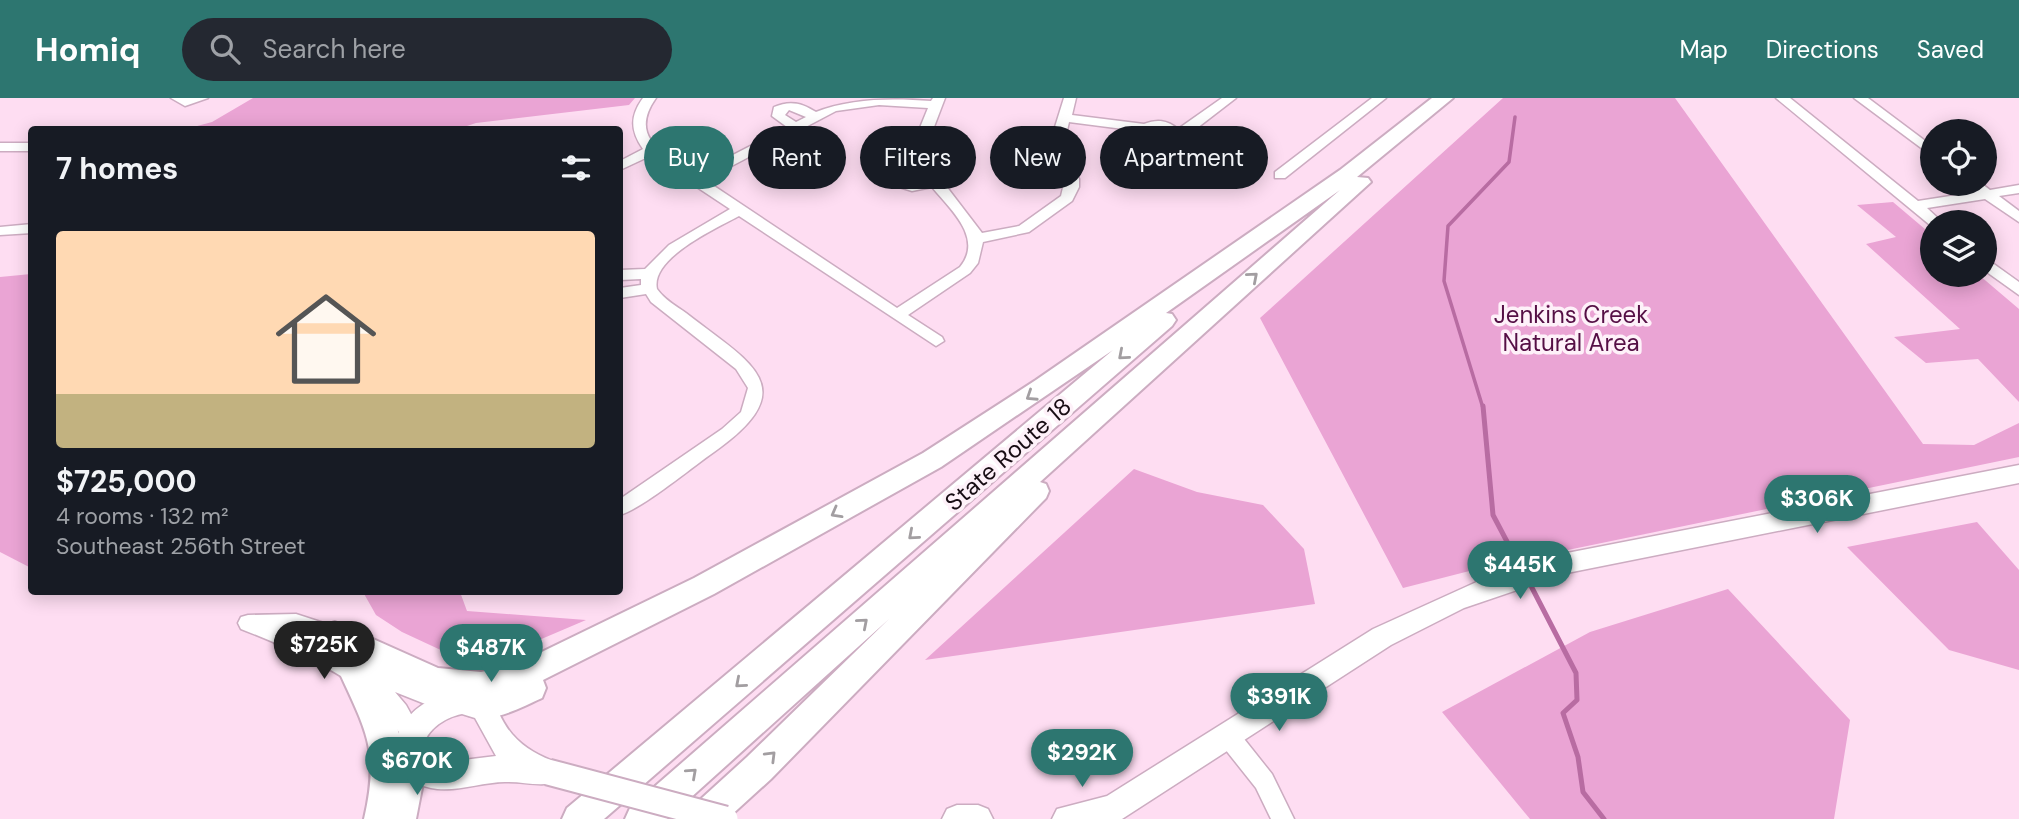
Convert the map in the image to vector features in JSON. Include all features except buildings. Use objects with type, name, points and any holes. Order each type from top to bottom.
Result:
[{"type":"highway","name":"State Route 18","points":[[579,819],[1188,300],[1444,98]]},
{"type":"highway","name":"State Route 18","points":[[642,819],[1221,306],[1462,98]]},
{"type":"highway","points":[[335,635],[430,680],[456,685],[481,685],[523,676],[704,586],[932,460],[1045,386],[1348,174]]},
{"type":"highway","points":[[703,819],[810,717],[1221,306]]},
{"type":"highway","points":[[479,705],[498,702],[519,694],[615,644],[704,586]]},
{"type":"highway","points":[[356,676],[376,712],[385,737],[388,769],[381,819]]},
{"type":"highway","points":[[399,819],[411,748]]},
{"type":"main road","points":[[1067,819],[1103,814],[1382,637],[1455,601],[1526,574],[1606,555],[2019,474]]},
{"type":"main road","points":[[540,770],[499,739],[488,714],[479,705],[459,702],[448,704],[424,719],[411,748],[419,771],[435,776],[540,770],[726,819]]},
{"type":"main road","points":[[957,819],[978,819]]},
{"type":"street","points":[[177,98],[185,102],[202,98]]},
{"type":"street","points":[[644,141],[638,134],[637,127],[639,114],[650,98]]},
{"type":"street","points":[[977,239],[1024,229],[1067,198],[1073,187],[1072,179],[1057,143],[1070,98]]},
{"type":"street","points":[[1065,118],[1145,128],[1164,125],[1171,129],[1171,136],[1183,132],[1230,98]]},
{"type":"street","points":[[1280,175],[1380,98]]},
{"type":"street","points":[[1782,98],[1920,210]]},
{"type":"street","points":[[1860,98],[1920,143]]},
{"type":"street","points":[[814,116],[797,106],[787,106],[779,110],[778,116],[794,126],[845,105],[868,102],[937,102],[928,126]]},
{"type":"street","points":[[0,147],[28,150]]},
{"type":"street","points":[[623,164],[644,154]]},
{"type":"street","points":[[709,189],[900,314],[936,341]]},
{"type":"street","points":[[900,314],[965,270],[976,251],[977,239],[972,228],[941,189]]},
{"type":"street","points":[[1997,192],[2019,189]]},
{"type":"street","points":[[1915,206],[1975,196]]},
{"type":"street","points":[[1990,196],[2019,218]]},
{"type":"street","points":[[623,292],[649,281],[672,250],[740,209]]},
{"type":"street","points":[[0,231],[28,228]]},
{"type":"street","points":[[1997,272],[2019,290]]},
{"type":"street","points":[[623,276],[649,281]]},
{"type":"street","points":[[623,506],[728,433],[747,416],[754,402],[756,388],[742,365],[656,298],[649,281]]},
{"type":"street","points":[[411,748],[393,703],[356,676],[316,653],[284,641],[248,622],[296,622],[335,635],[398,684],[448,704]]},
{"type":"street","points":[[1228,737],[1264,781],[1283,819]]},
{"type":"green space","points":[[253,98],[635,98],[629,105],[467,126],[197,126],[212,122]]},
{"type":"green space","name":"Jenkins Creek Natural Area","points":[[1503,98],[1675,98],[1923,444],[1974,445],[2019,423],[2019,457],[1485,567],[1403,588],[1260,318]]},
{"type":"green space","points":[[1893,202],[1920,225],[1920,287],[1993,287],[2019,309],[2019,402],[1978,359],[1926,363],[1894,337],[1960,329],[1866,244],[1896,237],[1857,205]]},
{"type":"green space","points":[[28,274],[28,566],[0,552],[0,277]]},
{"type":"green space","points":[[1134,469],[1197,492],[1263,505],[1304,549],[1315,604],[925,660]]},
{"type":"green space","points":[[1977,522],[2019,570],[2019,670],[1949,650],[1847,547]]},
{"type":"green space","points":[[1728,589],[1850,720],[1834,819],[1530,819],[1442,712],[1590,632]]},
{"type":"green space","points":[[365,595],[461,595],[467,611],[586,620],[499,657],[445,652],[402,632],[376,615]]},
{"type":"waterway","points":[[1483,408],[1444,281],[1448,226],[1509,162],[1515,117]]},
{"type":"waterway","points":[[1483,406],[1493,515],[1523,572]]},
{"type":"waterway","points":[[1529,582],[1576,673],[1577,700],[1563,713],[1578,757],[1583,792],[1604,819]]}]
